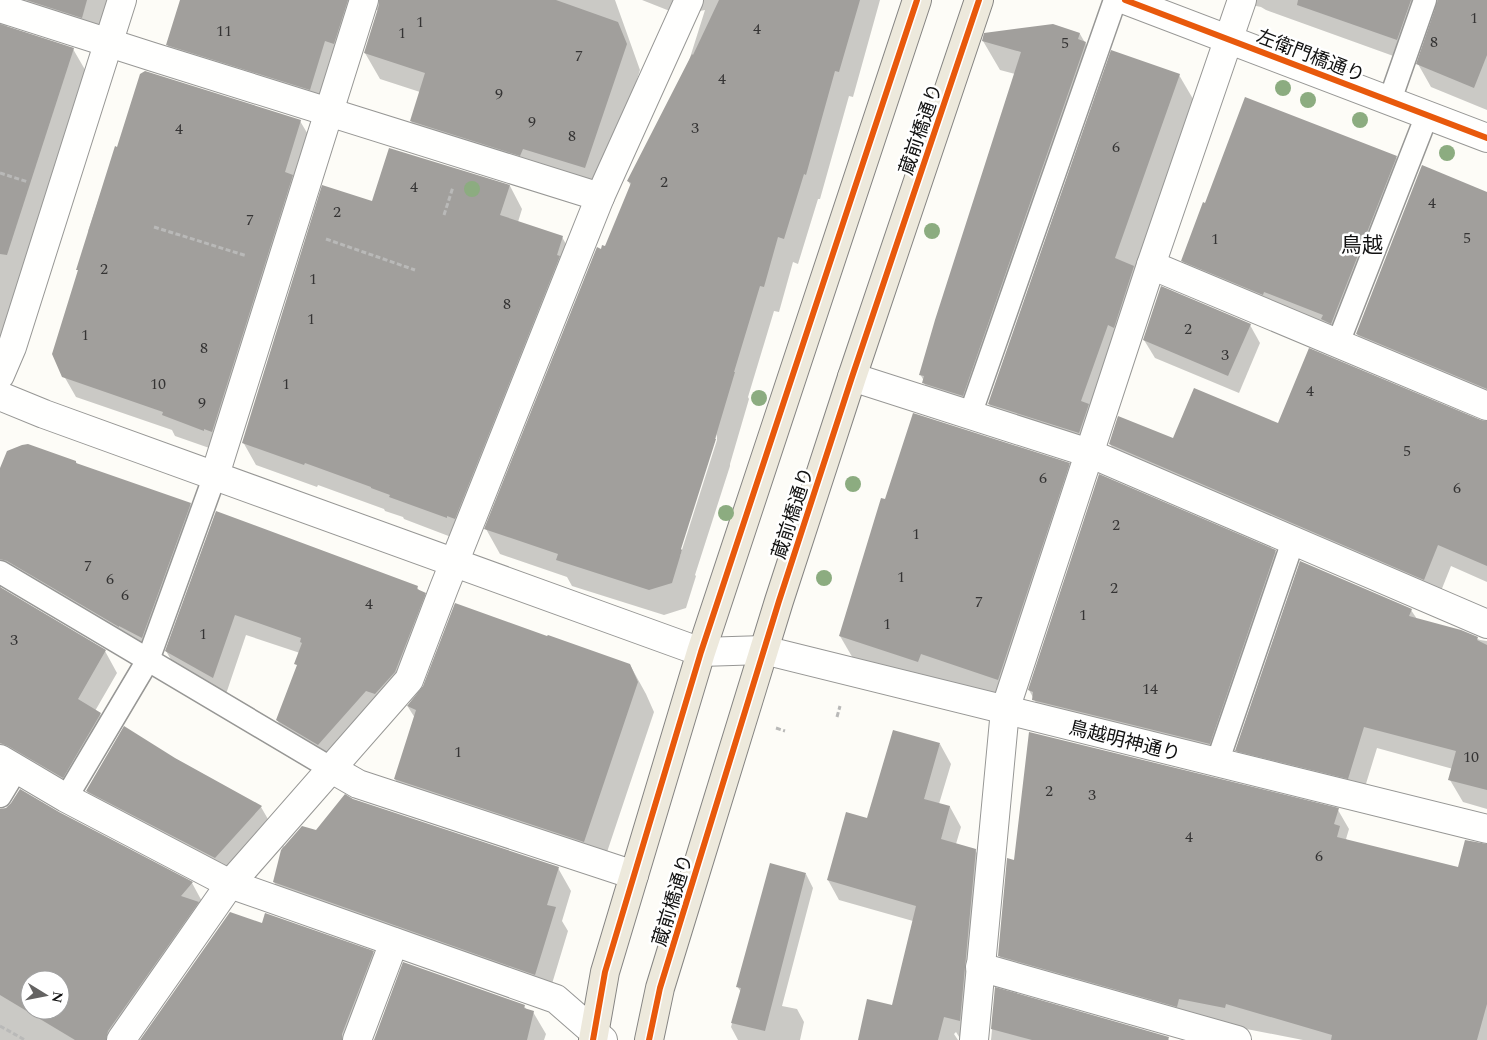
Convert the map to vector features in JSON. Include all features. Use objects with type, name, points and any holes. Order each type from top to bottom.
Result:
[{"type":"main road","points":[[597,1037],[606,972],[701,652],[918,0]]},
{"type":"main road","name":"蔵前橋通り","points":[[649,1040],[663,979],[764,650],[852,376],[979,0]]},
{"type":"street","points":[[0,375],[12,347],[122,0]]},
{"type":"street","points":[[215,475],[364,0]]},
{"type":"street","points":[[122,1040],[230,884],[409,680],[600,197],[689,0]]},
{"type":"street","name":"左衛門橋通り","points":[[1125,0],[1487,138]]},
{"type":"street","points":[[974,1040],[1005,710],[1151,265],[1242,0]]},
{"type":"street","points":[[0,8],[600,197]]},
{"type":"street","points":[[1151,265],[1487,406]]},
{"type":"street","points":[[852,376],[1089,453],[1487,624]]},
{"type":"street","points":[[0,396],[44,414],[701,652]]},
{"type":"street","name":"鳥越明神通り","points":[[701,652],[764,650],[1487,829]]},
{"type":"street","points":[[8,763],[66,798],[230,884],[556,999],[597,1037]]},
{"type":"street","points":[[332,769],[358,784],[634,875]]},
{"type":"street","points":[[357,1040],[394,942]]},
{"type":"street","points":[[980,967],[1237,1040]]},
{"type":"lane","points":[[970,415],[1115,0]]},
{"type":"lane","points":[[1390,100],[1425,0]]},
{"type":"lane","points":[[1338,343],[1427,115]]},
{"type":"lane","points":[[66,798],[148,660],[215,475]]},
{"type":"lane","points":[[1217,762],[1293,541]]},
{"type":"lane","points":[[0,572],[332,769]]},
{"type":"lane","points":[[0,796],[8,763]]},
{"type":"path","points":[[0,173],[36,184]]},
{"type":"path","points":[[154,227],[280,266]]},
{"type":"path","points":[[292,228],[415,270]]},
{"type":"path","points":[[0,1026],[25,1040]]},
{"type":"building","points":[[26,0],[87,0],[82,18]]},
{"type":"building","points":[[180,0],[348,0],[334,44],[325,41],[310,90],[166,45]]},
{"type":"building","points":[[379,0],[556,0],[618,22],[627,44],[585,168],[523,149],[520,156],[410,121],[425,73],[364,53]]},
{"type":"building","points":[[719,0],[860,0],[839,72],[835,71],[806,175],[804,174],[784,239],[778,237],[764,287],[760,286],[672,583],[649,590],[556,560],[558,554],[484,529],[597,247],[601,249],[602,245],[605,246],[631,183],[627,181],[693,55]]},
{"type":"building","points":[[1298,0],[1411,0],[1397,40],[1297,5]]},
{"type":"building","points":[[1438,0],[1487,0],[1487,55],[1474,88],[1416,64]]},
{"type":"building","points":[[0,24],[74,48],[7,255],[0,254]]},
{"type":"building","points":[[1053,24],[1080,33],[1078,39],[1086,42],[963,396],[922,383],[924,376],[919,375],[1021,52],[982,41],[984,33]]},
{"type":"building","points":[[1111,50],[1180,74],[1115,258],[1134,266],[1114,328],[1108,325],[1081,401],[1089,404],[1079,433],[988,404]]},
{"type":"building","points":[[145,71],[301,120],[285,172],[293,175],[212,432],[204,429],[204,431],[162,415],[163,412],[62,377],[52,354],[115,146],[117,147],[140,74]]},
{"type":"building","points":[[1245,97],[1397,156],[1331,324],[1321,319],[1323,315],[1264,292],[1263,295],[1181,261]]},
{"type":"building","points":[[389,148],[510,185],[500,215],[563,236],[557,255],[560,256],[455,519],[447,516],[447,518],[389,497],[390,495],[371,487],[305,463],[304,465],[242,443],[322,185],[372,201]]},
{"type":"building","points":[[1422,165],[1487,192],[1487,389],[1356,334]]},
{"type":"building","points":[[1161,286],[1251,324],[1228,376],[1143,340]]},
{"type":"building","points":[[1309,348],[1487,421],[1487,566],[1438,545],[1424,580],[1109,444],[1118,416],[1173,438],[1194,388],[1278,423]]},
{"type":"building","points":[[913,413],[1070,463],[998,680],[921,654],[918,662],[839,636],[881,498],[885,499]]},
{"type":"building","points":[[28,444],[76,461],[76,463],[191,503],[142,638],[119,627],[7,561],[0,559],[0,468],[7,451]]},
{"type":"building","points":[[1099,474],[1276,550],[1210,744],[1032,700],[1033,692],[1028,690]]},
{"type":"building","points":[[216,511],[418,586],[417,589],[426,593],[395,672],[375,694],[366,691],[318,745],[276,720],[297,665],[294,664],[302,643],[300,642],[301,638],[235,615],[213,678],[165,651]]},
{"type":"building","points":[[1300,561],[1412,609],[1409,616],[1461,630],[1478,637],[1477,640],[1487,645],[1487,790],[1448,780],[1456,751],[1364,727],[1348,779],[1235,751]]},
{"type":"building","points":[[0,587],[106,650],[78,699],[101,713],[63,778],[0,743]]},
{"type":"building","points":[[455,603],[630,664],[638,682],[584,842],[394,779],[416,710],[407,706],[423,686]]},
{"type":"building","points":[[124,726],[175,758],[262,806],[215,858],[86,791]]},
{"type":"building","points":[[893,730],[940,743],[924,799],[950,806],[941,839],[976,849],[960,1021],[944,1017],[938,1040],[858,1040],[867,999],[892,1005],[916,906],[827,880],[846,812],[867,818]]},
{"type":"building","points":[[1029,732],[1339,808],[1334,824],[1340,826],[1337,837],[1458,867],[1465,840],[1487,844],[1487,1004],[1477,1040],[1331,1040],[1332,1035],[1226,1004],[1225,1008],[1179,999],[1177,1007],[998,956],[1007,858],[1014,860]]},
{"type":"building","points":[[20,789],[59,812],[193,882],[181,896],[199,902],[108,1031],[106,1040],[75,1040],[42,1020],[70,1020],[70,970],[20,970],[20,1007],[0,995],[0,809],[6,808]]},
{"type":"building","points":[[345,794],[353,799],[559,867],[547,905],[556,907],[535,975],[273,882],[281,850],[302,826],[316,830]]},
{"type":"building","points":[[770,863],[806,873],[765,1031],[731,1023],[741,988],[736,987]]},
{"type":"building","points":[[230,912],[262,923],[265,913],[374,951],[342,1034],[342,1040],[140,1040]]},
{"type":"building","points":[[403,962],[525,1005],[524,1008],[534,1011],[527,1040],[374,1040]]},
{"type":"building","points":[[995,987],[1169,1037],[1168,1040],[1032,1040],[991,1029]]},
{"type":"cycle path","points":[[593,1040],[605,972],[701,652],[917,0]]},
{"type":"cycle path","points":[[649,1040],[660,988],[779,601],[979,0]]},
{"type":"cycle path","points":[[1125,0],[1487,138]]},
{"type":"district","name":"鳥越","points":[[1362,245]]}]
